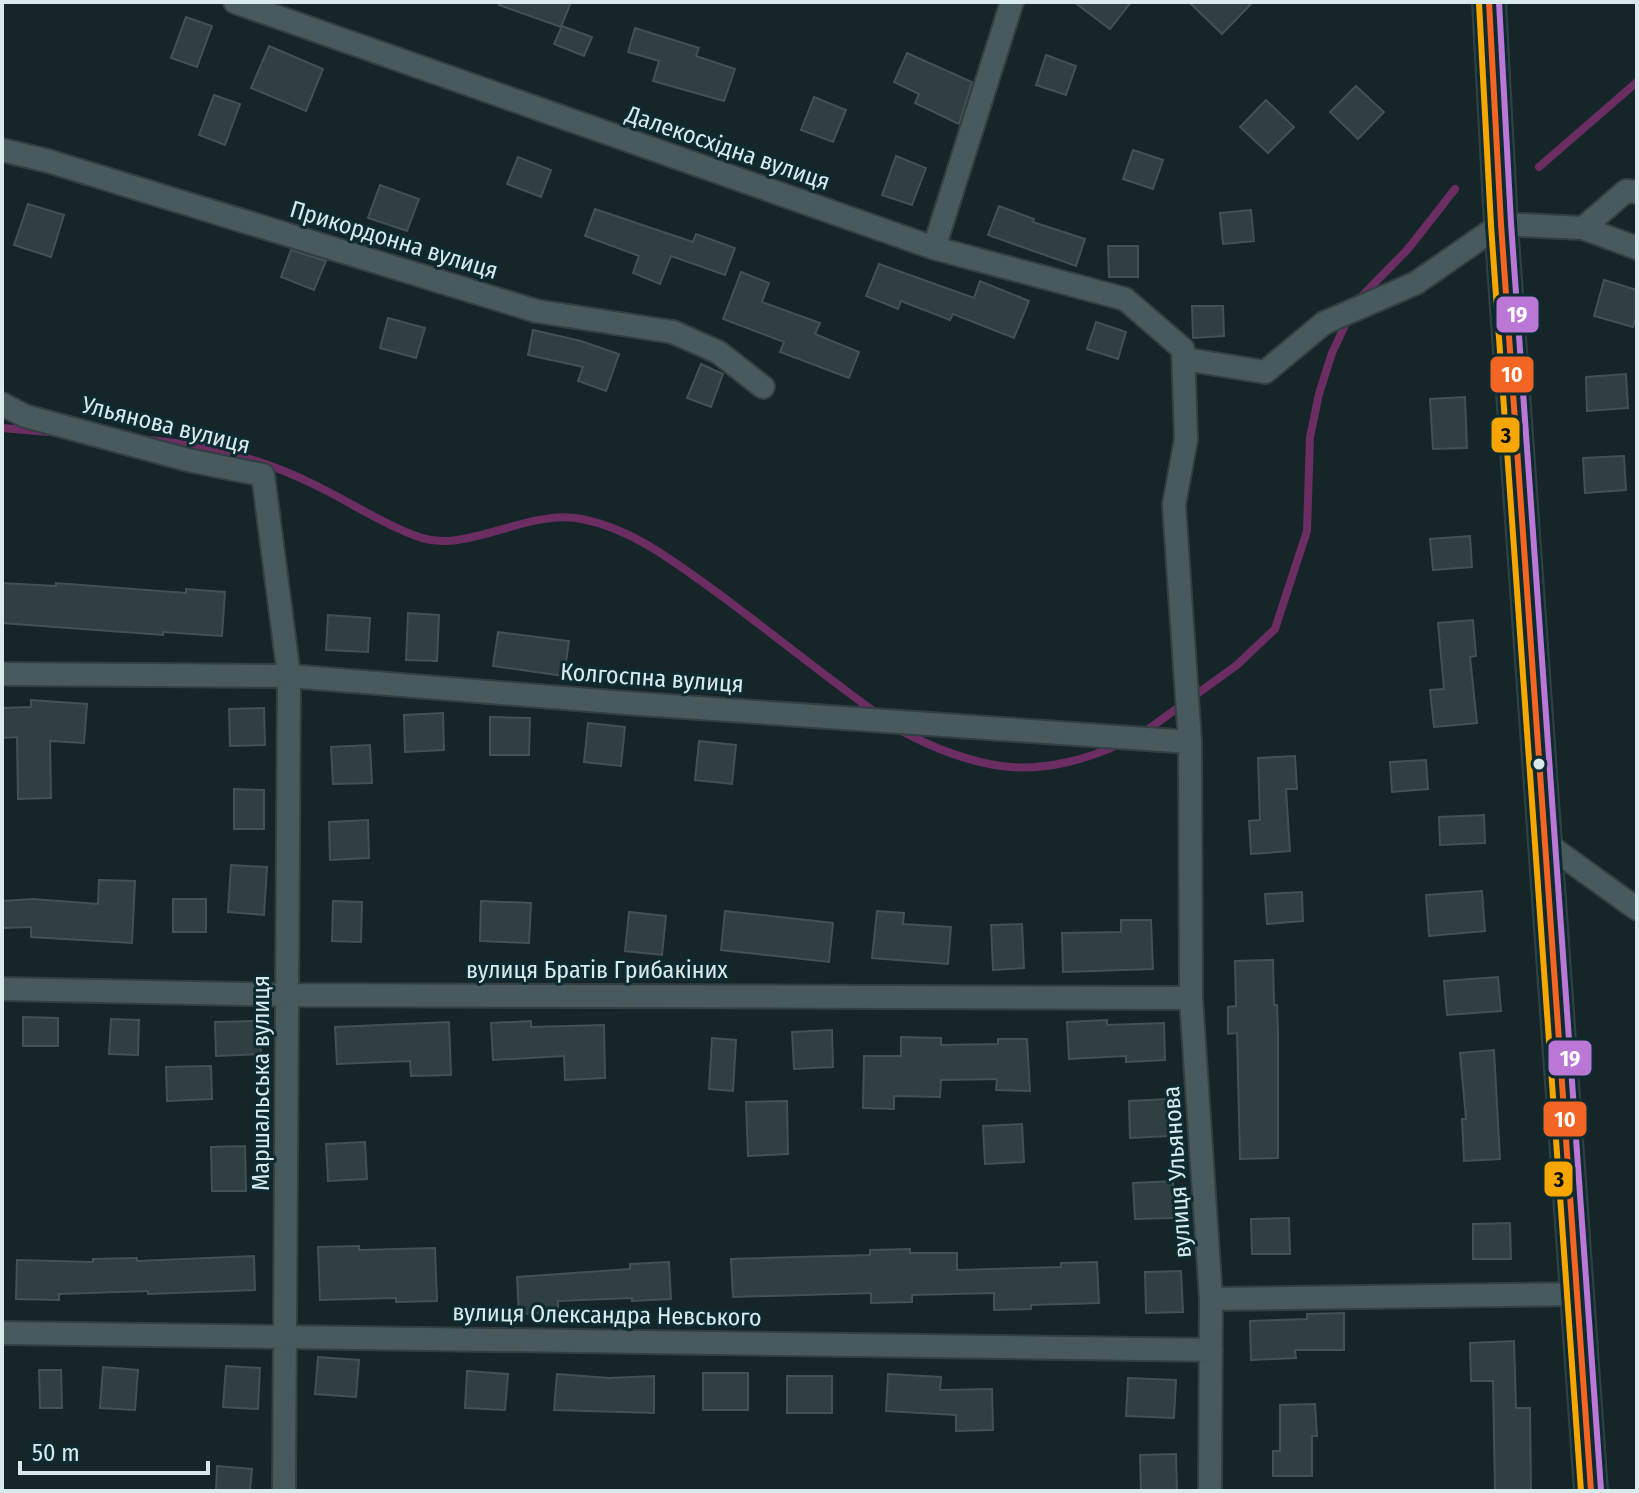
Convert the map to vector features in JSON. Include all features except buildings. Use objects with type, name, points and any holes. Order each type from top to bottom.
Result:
[{"type":"street","name":"Далекосхідна вулиця","points":[[235,2],[934,248],[1125,299],[1183,349],[1184,359]]},
{"type":"street","points":[[934,248],[1012,2]]},
{"type":"street","points":[[1489,2],[1501,224],[1591,1491]]},
{"type":"street","name":"Прикордонна вулиця","points":[[2,150],[48,161],[536,311],[673,332],[718,352],[763,387]]},
{"type":"street","points":[[1583,228],[1626,191],[1637,192]]},
{"type":"street","points":[[1190,742],[1174,505],[1186,439],[1184,359],[1265,372],[1324,323],[1416,283],[1501,224],[1583,228],[1637,248]]},
{"type":"street","name":"Ульянова вулиця","points":[[2,404],[25,416],[188,460],[263,475],[289,676]]},
{"type":"street","name":"Колгоспна вулиця","points":[[2,674],[289,676],[1190,742]]},
{"type":"street","name":"Маршальська вулиця","points":[[284,1491],[289,676]]},
{"type":"street","name":"вулиця Ульянова","points":[[1190,742],[1191,998],[1211,1299],[1210,1491]]},
{"type":"street","points":[[1544,842],[1637,909]]},
{"type":"street","name":"вулиця Братів Грибакіних","points":[[2,989],[287,995],[1191,998]]},
{"type":"street","points":[[1211,1299],[1578,1294]]},
{"type":"street","name":"вулиця Олександра Невського","points":[[2,1333],[1211,1350]]},
{"type":"waterway","points":[[1539,167],[1637,82]]},
{"type":"waterway","points":[[1358,300],[1408,249],[1455,189]]},
{"type":"waterway","points":[[1143,733],[1237,665],[1275,629],[1307,531],[1310,437],[1319,394],[1332,353],[1348,319]]},
{"type":"waterway","points":[[2,428],[48,432]]},
{"type":"waterway","points":[[150,440],[213,449],[274,467],[403,531],[435,541],[476,537],[561,517],[601,524],[637,539],[687,571],[879,715]]},
{"type":"waterway","points":[[900,730],[954,754],[1011,767],[1039,767],[1067,762],[1120,744]]},
{"type":"transit line","name":"10","points":[[1489,2],[1501,224],[1591,1491]]},
{"type":"transit line","name":"19","points":[[1499,2],[1511,223],[1601,1490]]},
{"type":"transit line","name":"3","points":[[1479,3],[1491,225],[1581,1491]]}]
